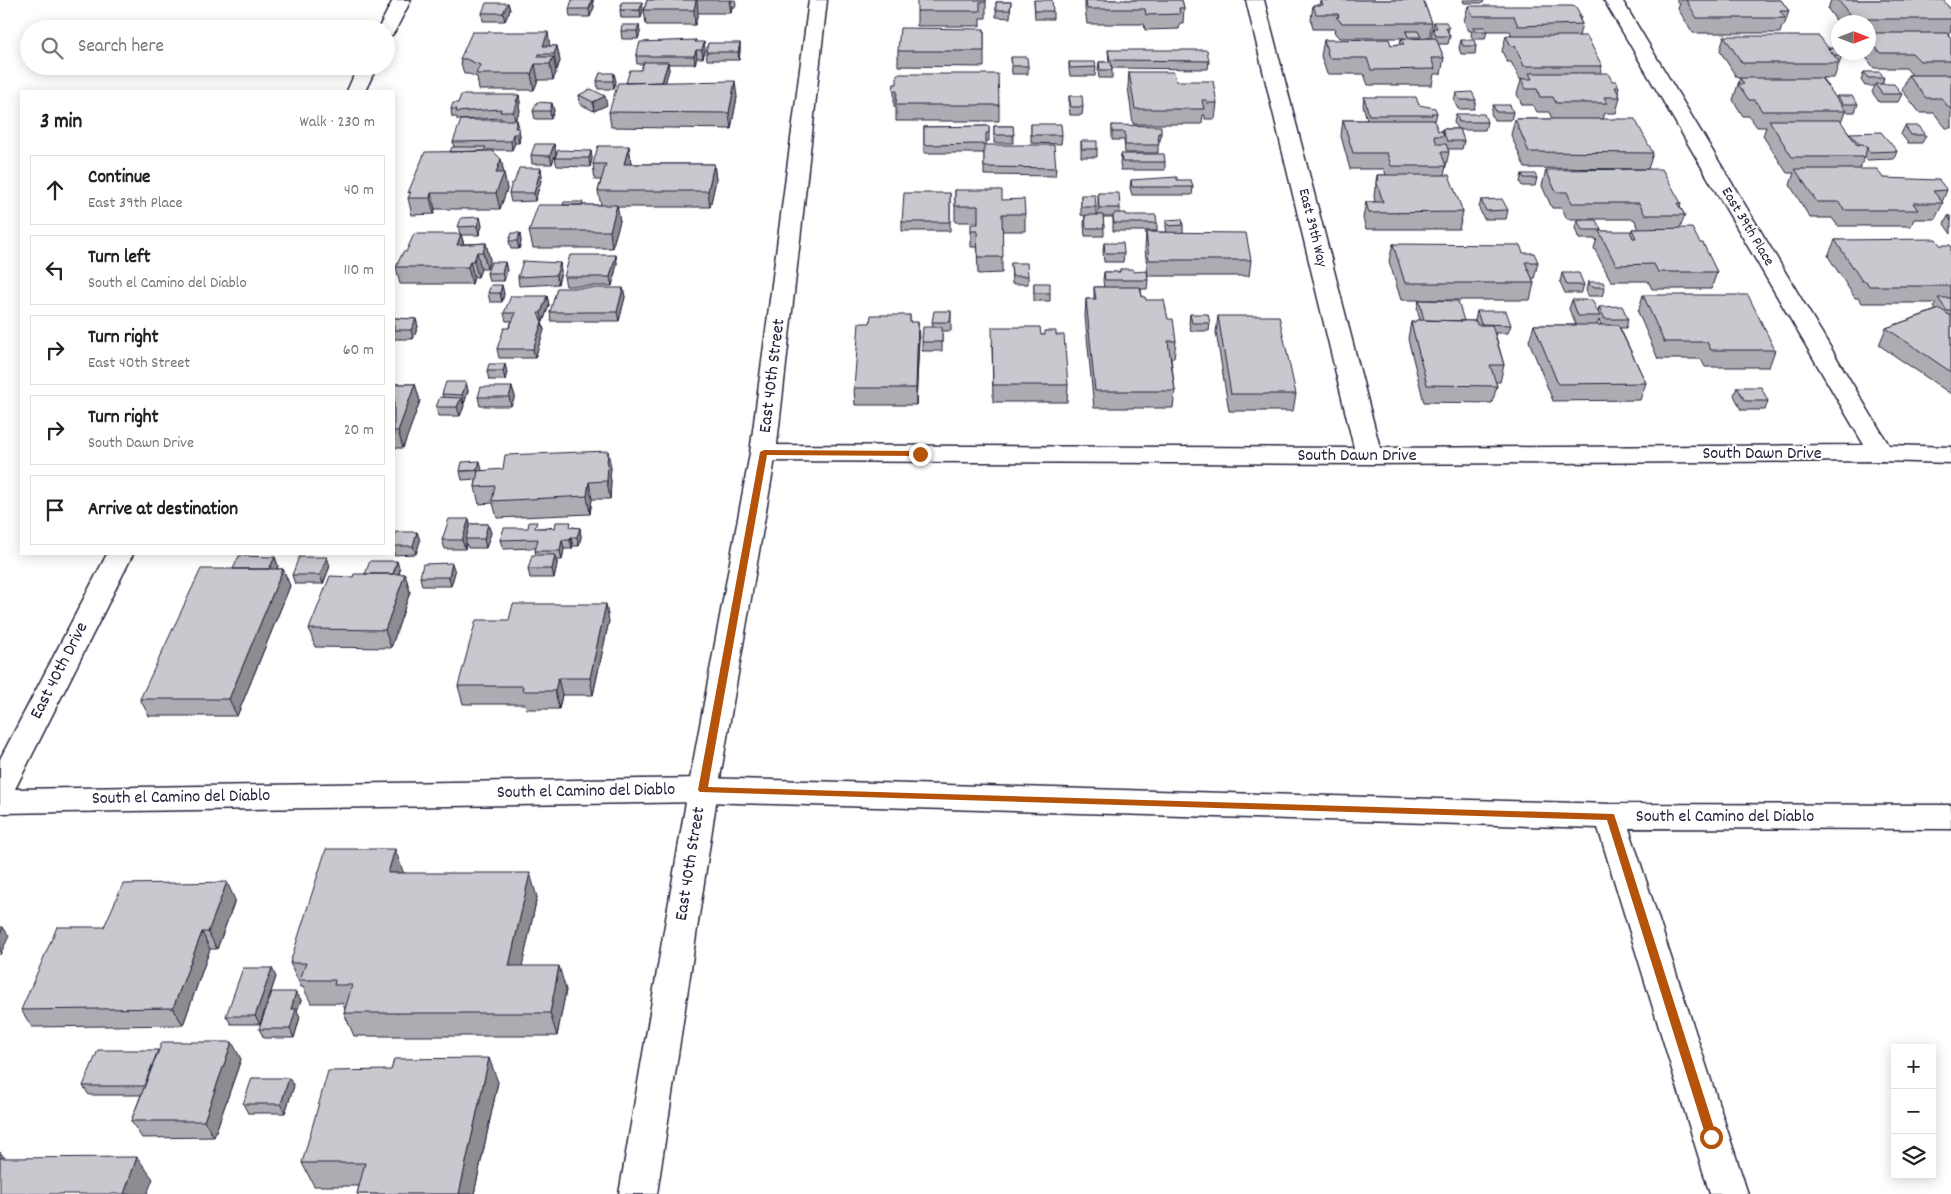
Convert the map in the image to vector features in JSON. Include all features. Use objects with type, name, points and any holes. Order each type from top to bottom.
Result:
[{"type":"street","points":[[392,20],[402,0]]},
{"type":"street","name":"East 40th Street","points":[[638,1194],[703,790],[764,452],[818,0]]},
{"type":"street","name":"East 39th Way","points":[[1255,0],[1369,456]]},
{"type":"street","name":"East 39th Place","points":[[1613,0],[1882,453]]},
{"type":"street","points":[[356,90],[364,75]]},
{"type":"street","name":"South Dawn Drive","points":[[764,452],[1369,456],[1882,453],[1951,455]]},
{"type":"street","name":"East 40th Drive","points":[[0,788],[119,555]]},
{"type":"street","name":"South el Camino del Diablo","points":[[0,801],[703,790],[1610,816],[1951,817]]},
{"type":"street","points":[[1610,816],[1729,1194]]},
{"type":"building","points":[[572,0],[592,0],[589,9],[569,9]]},
{"type":"building","points":[[647,0],[696,0],[694,10],[644,10]]},
{"type":"building","points":[[917,0],[986,0],[986,2],[980,2],[980,11],[917,11]]},
{"type":"building","points":[[1034,0],[1052,0],[1053,11],[1035,11]]},
{"type":"building","points":[[1086,0],[1182,0],[1184,8],[1179,8],[1180,14],[1146,15],[1145,9],[1087,9]]},
{"type":"building","points":[[1321,0],[1423,0],[1432,23],[1342,23],[1336,17],[1339,17],[1338,14],[1316,14],[1313,5],[1323,5]]},
{"type":"building","points":[[1686,0],[1781,0],[1789,11],[1780,11],[1785,18],[1697,18]]},
{"type":"building","points":[[1838,0],[1943,0],[1951,10],[1949,12],[1951,19],[1876,19],[1876,15],[1850,15]]},
{"type":"building","points":[[622,2],[642,2],[640,10],[620,10]]},
{"type":"building","points":[[996,2],[1011,2],[1010,10],[996,10]]},
{"type":"building","points":[[486,3],[508,3],[503,13],[482,13]]},
{"type":"building","points":[[1468,6],[1572,6],[1576,7],[1581,16],[1578,16],[1582,24],[1518,26],[1514,16],[1473,16]]},
{"type":"building","points":[[1434,22],[1446,22],[1449,28],[1446,28],[1450,36],[1436,36],[1433,28],[1437,28]]},
{"type":"building","points":[[622,25],[639,25],[637,31],[621,31]]},
{"type":"building","points":[[1473,27],[1485,27],[1487,31],[1474,31]]},
{"type":"building","points":[[900,28],[984,29],[984,51],[898,51]]},
{"type":"building","points":[[1406,31],[1418,31],[1421,37],[1408,37]]},
{"type":"building","points":[[472,32],[548,32],[543,46],[557,46],[554,54],[539,54],[538,57],[553,57],[550,64],[535,64],[531,74],[476,74],[480,65],[466,59],[460,59]]},
{"type":"building","points":[[1876,33],[1947,33],[1951,38],[1951,61],[1920,61],[1912,53],[1880,53],[1876,48]]},
{"type":"building","points":[[1506,36],[1587,36],[1602,66],[1524,66],[1515,46],[1511,46]]},
{"type":"building","points":[[1724,36],[1819,36],[1831,51],[1831,60],[1838,60],[1840,63],[1742,63]]},
{"type":"building","points":[[1436,38],[1444,58],[1431,58],[1435,69],[1371,70],[1367,58],[1329,58],[1324,40],[1389,39],[1391,45],[1404,44],[1401,39]]},
{"type":"building","points":[[696,40],[695,42],[704,42],[702,50],[696,50],[694,56],[636,56],[640,42]]},
{"type":"building","points":[[1461,40],[1474,40],[1476,46],[1463,46]]},
{"type":"building","points":[[708,43],[740,43],[738,52],[706,52]]},
{"type":"building","points":[[1108,50],[1207,50],[1209,61],[1110,60]]},
{"type":"building","points":[[1011,57],[1027,57],[1028,66],[1012,66]]},
{"type":"building","points":[[644,62],[668,62],[662,82],[626,83],[630,70],[641,70]]},
{"type":"building","points":[[1069,62],[1095,62],[1096,67],[1070,68]]},
{"type":"building","points":[[1099,62],[1111,62],[1112,70],[1100,70]]},
{"type":"building","points":[[1129,72],[1174,72],[1176,81],[1213,81],[1217,103],[1207,103],[1206,100],[1202,100],[1204,109],[1135,109]]},
{"type":"building","points":[[1864,72],[1880,72],[1884,78],[1868,78]]},
{"type":"building","points":[[600,73],[614,73],[613,81],[597,81]]},
{"type":"building","points":[[1529,73],[1608,73],[1612,81],[1616,81],[1619,87],[1615,87],[1620,97],[1604,97],[1607,103],[1556,103],[1553,97],[1540,97],[1537,89],[1526,89],[1521,79],[1532,79]]},
{"type":"building","points":[[897,74],[998,74],[999,105],[896,105],[897,91],[893,91],[894,84],[897,84]]},
{"type":"building","points":[[1908,75],[1951,75],[1951,110],[1941,98],[1926,98]]},
{"type":"building","points":[[1740,78],[1821,78],[1846,111],[1762,111],[1755,100],[1749,100],[1738,84],[1744,84]]},
{"type":"building","points":[[735,81],[729,113],[609,112],[618,83]]},
{"type":"building","points":[[1875,84],[1894,84],[1902,94],[1882,94]]},
{"type":"building","points":[[591,89],[605,96],[593,102],[579,95]]},
{"type":"building","points":[[1472,92],[1476,100],[1460,100],[1456,93]]},
{"type":"building","points":[[461,95],[519,95],[513,112],[500,112],[501,109],[456,112],[457,109],[451,109],[453,103],[458,103]]},
{"type":"building","points":[[1069,96],[1082,96],[1083,107],[1071,107]]},
{"type":"building","points":[[1837,96],[1852,96],[1858,104],[1843,104]]},
{"type":"building","points":[[1364,97],[1416,97],[1419,105],[1435,108],[1437,113],[1431,113],[1432,115],[1369,115]]},
{"type":"building","points":[[537,102],[552,103],[550,111],[533,111]]},
{"type":"building","points":[[1493,105],[1510,105],[1513,112],[1496,112]]},
{"type":"building","points":[[1456,114],[1484,114],[1487,122],[1459,122]]},
{"type":"building","points":[[1515,119],[1635,119],[1653,153],[1529,152]]},
{"type":"building","points":[[461,120],[517,120],[515,128],[519,128],[517,134],[513,134],[511,141],[453,142]]},
{"type":"building","points":[[1343,120],[1434,120],[1438,131],[1442,131],[1444,136],[1434,136],[1437,144],[1446,144],[1449,152],[1441,152],[1446,166],[1391,166],[1387,153],[1353,153]]},
{"type":"building","points":[[1769,120],[1840,120],[1857,145],[1867,146],[1865,157],[1792,157]]},
{"type":"building","points":[[1031,124],[1061,124],[1062,135],[1031,135]]},
{"type":"building","points":[[1112,125],[1161,126],[1161,133],[1158,133],[1159,145],[1125,145],[1125,132],[1112,132]]},
{"type":"building","points":[[989,126],[989,133],[986,133],[986,145],[1054,145],[1056,168],[984,167],[984,144],[924,145],[924,127]]},
{"type":"building","points":[[994,126],[1013,126],[1014,135],[994,135]]},
{"type":"building","points":[[1905,126],[1919,126],[1926,135],[1911,135]]},
{"type":"building","points":[[1442,129],[1460,129],[1464,141],[1447,141]]},
{"type":"building","points":[[1881,132],[1897,151],[1869,152],[1867,146],[1859,144],[1850,133]]},
{"type":"building","points":[[1081,141],[1097,141],[1097,149],[1082,149]]},
{"type":"building","points":[[535,144],[554,144],[550,156],[531,155]]},
{"type":"building","points":[[598,146],[629,146],[624,164],[714,164],[708,191],[598,191],[606,164],[593,164]]},
{"type":"building","points":[[452,147],[486,147],[484,151],[450,152]]},
{"type":"building","points":[[558,150],[591,151],[589,158],[555,158]]},
{"type":"building","points":[[493,151],[501,159],[496,173],[504,173],[496,193],[431,193],[430,198],[408,198],[411,192],[408,193],[425,152]]},
{"type":"building","points":[[1121,154],[1164,154],[1165,162],[1122,162]]},
{"type":"building","points":[[519,168],[541,168],[534,193],[509,193]]},
{"type":"building","points":[[1662,169],[1681,203],[1677,203],[1685,215],[1645,215],[1639,203],[1572,203],[1567,192],[1556,192],[1546,170]]},
{"type":"building","points":[[1795,169],[1877,169],[1883,178],[1939,180],[1947,190],[1933,191],[1943,203],[1913,203],[1918,210],[1844,210],[1839,202],[1817,202]]},
{"type":"building","points":[[1522,174],[1535,174],[1537,178],[1524,178]]},
{"type":"building","points":[[1377,175],[1449,175],[1463,212],[1369,213],[1366,202],[1383,202],[1376,180],[1379,180]]},
{"type":"building","points":[[1177,177],[1177,180],[1191,180],[1193,187],[1132,187],[1131,180]]},
{"type":"building","points":[[955,190],[1002,190],[1002,200],[1024,199],[1025,214],[1002,214],[1003,257],[978,257],[977,231],[971,231],[971,224],[978,224],[978,206],[955,206]]},
{"type":"building","points":[[904,193],[950,193],[950,222],[902,222]]},
{"type":"building","points":[[1098,193],[1119,193],[1120,208],[1099,208]]},
{"type":"building","points":[[1081,195],[1095,195],[1096,207],[1081,207]]},
{"type":"building","points":[[1502,199],[1508,210],[1486,211],[1481,200]]},
{"type":"building","points":[[564,202],[583,202],[582,205],[563,205]]},
{"type":"building","points":[[538,205],[617,205],[610,231],[529,231]]},
{"type":"building","points":[[1115,213],[1156,215],[1157,223],[1114,223],[1113,216]]},
{"type":"building","points":[[1085,215],[1103,215],[1104,228],[1086,228]]},
{"type":"building","points":[[480,217],[477,226],[458,227],[461,218]]},
{"type":"building","points":[[1182,219],[1183,225],[1169,226],[1166,220]]},
{"type":"building","points":[[1577,220],[1596,220],[1601,230],[1582,230]]},
{"type":"building","points":[[1692,228],[1700,243],[1703,243],[1717,272],[1658,272],[1654,264],[1616,265],[1599,231],[1630,231],[1633,238],[1636,238],[1632,229]]},
{"type":"building","points":[[1146,232],[1246,233],[1251,260],[1149,260]]},
{"type":"building","points":[[512,233],[520,233],[517,241],[509,241]]},
{"type":"building","points":[[414,234],[461,234],[457,245],[486,243],[483,252],[477,252],[474,261],[470,261],[468,267],[396,267],[403,252],[406,252]]},
{"type":"building","points":[[1936,239],[1940,245],[1951,246],[1951,286],[1869,286],[1866,281],[1862,281],[1835,240]]},
{"type":"building","points":[[1104,243],[1123,243],[1124,253],[1105,253]]},
{"type":"building","points":[[1393,244],[1520,245],[1523,253],[1534,253],[1538,262],[1525,262],[1534,283],[1405,283]]},
{"type":"building","points":[[570,255],[616,255],[610,277],[564,277]]},
{"type":"building","points":[[523,261],[560,263],[556,275],[518,277]]},
{"type":"building","points":[[491,262],[505,262],[502,273],[487,273]]},
{"type":"building","points":[[1011,263],[1027,263],[1028,276],[1012,276]]},
{"type":"building","points":[[1120,269],[1133,269],[1133,272],[1147,271],[1148,280],[1105,280],[1104,272],[1120,272]]},
{"type":"building","points":[[1562,273],[1579,273],[1584,285],[1567,285]]},
{"type":"building","points":[[1588,282],[1603,282],[1605,287],[1591,287]]},
{"type":"building","points":[[1034,283],[1050,283],[1050,293],[1034,293]]},
{"type":"building","points":[[491,285],[502,285],[500,293],[488,293]]},
{"type":"building","points":[[1094,287],[1140,287],[1142,297],[1145,297],[1146,300],[1164,300],[1168,319],[1173,319],[1176,341],[1168,341],[1175,391],[1095,391],[1086,299],[1096,299]]},
{"type":"building","points":[[557,288],[623,288],[617,312],[550,312]]},
{"type":"building","points":[[1643,295],[1748,295],[1775,350],[1711,350],[1707,342],[1664,342]]},
{"type":"building","points":[[511,296],[547,296],[541,313],[538,313],[542,322],[533,349],[497,349],[504,328],[509,328],[516,313],[504,313]]},
{"type":"building","points":[[1938,298],[1951,298],[1951,311],[1947,311]]},
{"type":"building","points":[[1419,300],[1458,301],[1464,321],[1424,320]]},
{"type":"building","points":[[1572,300],[1592,300],[1600,316],[1578,316]]},
{"type":"building","points":[[1622,306],[1628,319],[1605,319],[1599,307]]},
{"type":"building","points":[[1940,309],[1951,316],[1951,372],[1886,328]]},
{"type":"building","points":[[934,311],[951,311],[950,322],[932,322]]},
{"type":"building","points":[[1477,311],[1506,311],[1511,325],[1481,324]]},
{"type":"building","points":[[1190,314],[1208,314],[1210,323],[1192,323]]},
{"type":"building","points":[[871,315],[910,315],[910,322],[918,322],[916,388],[854,388],[859,323],[870,323]]},
{"type":"building","points":[[1218,316],[1279,316],[1296,394],[1231,394]]},
{"type":"building","points":[[395,318],[416,319],[411,330],[395,330]]},
{"type":"building","points":[[1416,320],[1476,321],[1477,325],[1492,325],[1504,365],[1490,365],[1497,386],[1427,385],[1411,322]]},
{"type":"building","points":[[1534,325],[1618,325],[1646,383],[1558,384]]},
{"type":"building","points":[[923,327],[942,327],[942,342],[922,342]]},
{"type":"building","points":[[992,327],[1040,327],[1041,335],[1045,335],[1045,331],[1056,331],[1056,335],[1064,335],[1068,385],[993,385]]},
{"type":"building","points":[[489,364],[505,364],[503,371],[487,371]]},
{"type":"building","points":[[446,382],[466,382],[462,395],[442,394]]},
{"type":"building","points":[[395,384],[415,384],[398,431],[395,431]]},
{"type":"building","points":[[481,387],[512,387],[509,397],[478,397]]},
{"type":"building","points":[[1737,387],[1761,387],[1768,401],[1745,401]]},
{"type":"building","points":[[440,397],[461,398],[457,407],[436,407]]},
{"type":"building","points":[[608,451],[607,481],[589,482],[587,496],[492,501],[495,486],[475,487],[478,471],[503,469],[505,455]]},
{"type":"building","points":[[480,461],[477,470],[460,471],[462,462]]},
{"type":"building","points":[[449,519],[469,519],[462,540],[442,540]]},
{"type":"building","points":[[529,522],[537,522],[535,528],[555,528],[556,522],[571,522],[570,527],[580,528],[577,537],[571,537],[570,540],[562,540],[560,551],[535,551],[538,539],[500,540],[504,528],[528,528]]},
{"type":"building","points":[[470,524],[488,524],[484,539],[466,539]]},
{"type":"building","points":[[396,532],[417,532],[413,546],[395,546]]},
{"type":"building","points":[[532,555],[555,555],[552,569],[528,569]]},
{"type":"building","points":[[239,556],[275,557],[269,569],[233,569]]},
{"type":"building","points":[[299,557],[327,557],[320,575],[292,575]]},
{"type":"building","points":[[370,561],[397,561],[393,574],[365,574]]},
{"type":"building","points":[[452,563],[449,577],[420,577],[423,564]]},
{"type":"building","points":[[201,569],[283,569],[229,699],[140,699]]},
{"type":"building","points":[[354,574],[405,574],[385,630],[309,629],[330,576],[353,577]]},
{"type":"building","points":[[513,604],[606,604],[590,678],[558,678],[555,691],[522,691],[523,686],[458,686],[476,620],[509,620]]},
{"type":"building","points":[[326,849],[395,849],[388,873],[530,873],[509,966],[559,966],[550,1013],[344,1013],[352,985],[334,985],[335,980],[300,980],[306,963],[290,963]]},
{"type":"building","points":[[227,882],[208,932],[202,932],[173,1008],[21,1010],[57,927],[104,927],[123,884]]},
{"type":"building","points":[[243,968],[272,968],[255,1016],[226,1016]]},
{"type":"building","points":[[272,992],[296,992],[291,1009],[296,1009],[290,1029],[259,1029]]},
{"type":"building","points":[[162,1042],[232,1042],[204,1121],[131,1121]]},
{"type":"building","points":[[98,1050],[158,1050],[144,1086],[83,1086]]},
{"type":"building","points":[[489,1058],[459,1194],[357,1194],[365,1163],[302,1163],[328,1071],[391,1070],[394,1059]]},
{"type":"building","points":[[252,1078],[289,1078],[281,1104],[243,1104]]},
{"type":"building","points":[[137,1157],[124,1194],[0,1194],[0,1158]]},
{"type":"route","points":[[920,454],[764,452],[703,790],[1610,816],[1711,1137]]}]
